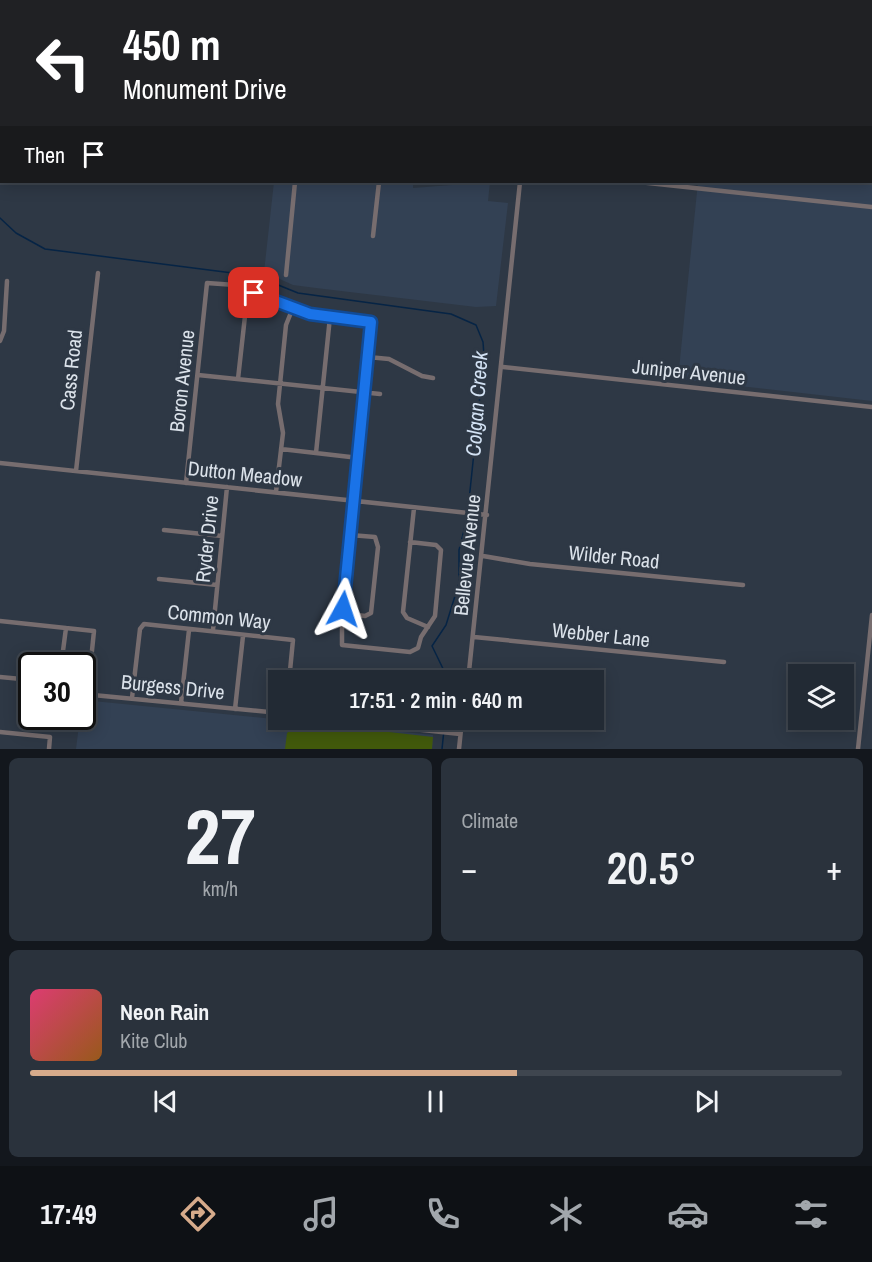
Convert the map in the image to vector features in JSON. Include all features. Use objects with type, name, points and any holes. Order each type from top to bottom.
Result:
[{"type":"street","points":[[286,275],[295,183]]},
{"type":"street","points":[[373,236],[379,183]]},
{"type":"street","name":"Bellevue Avenue","points":[[470,670],[503,367],[520,183]]},
{"type":"street","points":[[648,183],[872,207]]},
{"type":"street","name":"Cass Road","points":[[76,471],[98,273]]},
{"type":"street","points":[[0,341],[4,331],[8,281]]},
{"type":"street","name":"Boron Avenue","points":[[186,483],[207,283],[235,285],[254,293]]},
{"type":"street","points":[[238,379],[246,307],[254,293],[292,310],[371,322],[350,535],[342,645],[413,651],[417,648],[436,611],[441,550],[436,545],[410,542]]},
{"type":"street","points":[[276,492],[283,433],[278,404],[286,325],[292,310]]},
{"type":"street","points":[[316,453],[330,317]]},
{"type":"street","points":[[368,357],[389,359],[422,376],[433,378]]},
{"type":"street","name":"Juniper Avenue","points":[[503,367],[872,407]]},
{"type":"street","points":[[198,375],[380,394]]},
{"type":"street","points":[[281,449],[358,458]]},
{"type":"street","name":"Dutton Meadow","points":[[0,463],[487,515]]},
{"type":"street","name":"Ryder Drive","points":[[213,630],[227,487]]},
{"type":"street","points":[[414,508],[403,612],[407,618],[428,627]]},
{"type":"street","points":[[164,530],[222,536]]},
{"type":"street","points":[[343,614],[365,616],[371,613],[378,547],[375,537],[350,535]]},
{"type":"street","name":"Wilder Road","points":[[483,556],[542,565],[743,585]]},
{"type":"street","points":[[159,579],[217,585]]},
{"type":"street","points":[[858,749],[872,615]]},
{"type":"street","points":[[0,621],[66,628],[63,652]]},
{"type":"street","name":"Common Way","points":[[132,698],[141,626],[213,630],[243,636],[293,640],[290,670]]},
{"type":"street","name":"Burgess Drive","points":[[66,628],[94,632],[90,693],[268,712]]},
{"type":"street","points":[[181,703],[189,630]]},
{"type":"street","points":[[235,709],[243,636]]},
{"type":"street","name":"Webber Lane","points":[[474,637],[724,662]]},
{"type":"street","points":[[0,677],[18,679]]},
{"type":"street","points":[[864,692],[872,693]]},
{"type":"street","points":[[422,730],[460,734]]},
{"type":"street","points":[[459,749],[461,730]]},
{"type":"street","points":[[0,732],[50,737],[49,749]]},
{"type":"shaded area","points":[[274,183],[413,183],[413,188],[490,183],[488,201],[508,203],[496,306],[476,307],[293,285],[264,272]]},
{"type":"shaded area","points":[[698,183],[872,183],[872,401],[678,379]]},
{"type":"shaded area","points":[[96,701],[268,718],[268,730],[383,730],[433,735],[432,749],[76,749],[78,730],[96,730]]},
{"type":"green space","points":[[291,730],[371,730],[433,737],[432,749],[285,749],[287,733]]},
{"type":"waterway","name":"Colgan Creek","points":[[0,218],[16,233],[45,249],[256,276],[298,293],[451,314],[476,325],[483,342],[484,356],[468,510]]},
{"type":"waterway","name":"Colgan Creek","points":[[444,670],[432,646],[446,625],[459,583],[459,550],[468,515]]},
{"type":"waterway","name":"Colgan Creek","points":[[442,749],[444,730]]},
{"type":"route","points":[[254,293],[292,310],[371,322],[343,609]]}]
